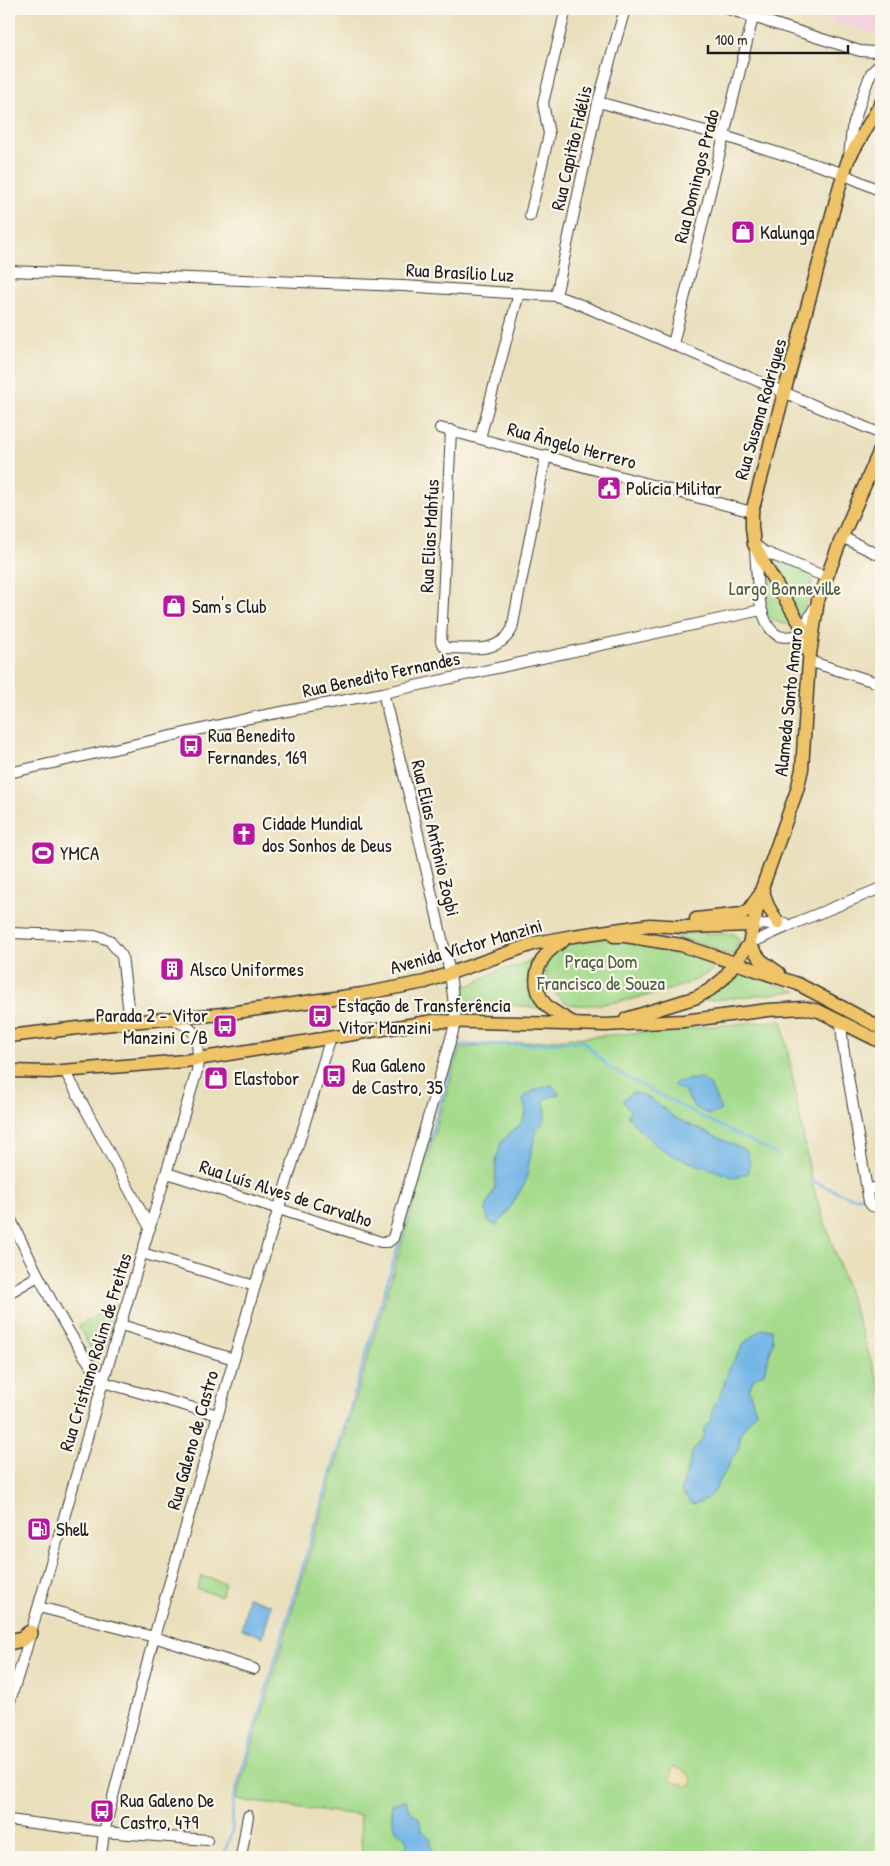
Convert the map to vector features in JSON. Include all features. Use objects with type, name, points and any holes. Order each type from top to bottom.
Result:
[{"type":"highway","points":[[9,1642],[22,1639],[30,1633]]},
{"type":"main road","name":"Rua Susana Rodrigues","points":[[809,661],[806,639],[802,629],[754,544],[752,512],[843,175],[848,160],[881,104]]},
{"type":"main road","name":"Alameda Santo Amaro","points":[[605,1025],[697,997],[711,990],[724,978],[749,944],[762,888],[797,790],[802,769],[809,661],[818,600],[842,538],[881,448]]},
{"type":"main road","points":[[762,888],[768,906],[778,923]]},
{"type":"main road","points":[[650,925],[742,914],[754,904],[762,888]]},
{"type":"main road","name":"Avenida Víctor Manzini","points":[[9,1036],[130,1022],[223,1014],[370,992],[425,982],[536,943],[573,936],[650,925],[685,927],[753,925]]},
{"type":"main road","points":[[575,1025],[546,1005],[538,991],[536,977],[537,968],[542,958],[553,947],[573,936],[625,936],[681,945],[798,984]]},
{"type":"main road","points":[[749,944],[770,967],[881,1028]]},
{"type":"main road","points":[[9,1071],[65,1071],[168,1062],[309,1042],[434,1021],[605,1025],[684,1021],[768,1010],[804,1008],[819,1012],[881,1042]]},
{"type":"street","points":[[530,216],[549,134],[543,103],[566,9]]},
{"type":"street","name":"Rua Capitão Fidélis","points":[[556,296],[598,102],[626,9]]},
{"type":"street","points":[[728,9],[754,12],[860,51],[874,52],[881,50]]},
{"type":"street","name":"Rua Domingos Prado","points":[[674,344],[754,12]]},
{"type":"street","name":"Rua Susana Rodrigues","points":[[848,160],[852,129],[862,97],[871,74],[881,63]]},
{"type":"street","points":[[598,102],[724,136],[843,175],[881,191]]},
{"type":"street","name":"Rua Brasílio Luz","points":[[9,271],[402,286],[556,296],[674,344],[881,434]]},
{"type":"street","points":[[480,438],[520,293]]},
{"type":"street","name":"Rua Ângelo Herrero","points":[[440,428],[752,512]]},
{"type":"street","name":"Rua Elias Mahfus","points":[[452,430],[441,642],[446,648],[483,648],[500,644],[508,637],[512,629],[546,455]]},
{"type":"street","points":[[842,538],[881,556]]},
{"type":"street","points":[[754,544],[765,552],[826,577]]},
{"type":"street","points":[[754,544],[761,610],[771,629],[780,636],[795,636],[802,629],[818,600]]},
{"type":"street","name":"Rua Benedito Fernandes","points":[[9,774],[250,718],[383,693],[761,610]]},
{"type":"street","points":[[809,661],[881,684]]},
{"type":"street","name":"Rua Elias Antônio Zogbi","points":[[383,693],[410,799],[450,973],[456,1021]]},
{"type":"street","points":[[749,944],[881,888]]},
{"type":"street","points":[[753,925],[793,924]]},
{"type":"street","points":[[9,933],[98,936],[109,940],[122,956],[130,1022]]},
{"type":"street","name":"Rua Cristiano Rolim de Freitas","points":[[9,1704],[39,1607],[103,1382],[196,1074],[198,1058],[194,1034],[174,1019]]},
{"type":"street","name":"Rua Luís Alves de Carvalho","points":[[166,1173],[381,1242],[388,1242],[393,1238],[456,1021]]},
{"type":"street","points":[[841,1022],[843,1046],[869,1202],[872,1206],[881,1208]]},
{"type":"street","name":"Rua Galeno de Castro","points":[[101,1857],[104,1832],[154,1636],[255,1286],[331,1037]]},
{"type":"street","points":[[65,1071],[150,1228]]},
{"type":"street","points":[[868,1189],[881,1187]]},
{"type":"street","points":[[9,1216],[38,1276],[85,1360],[103,1382],[218,1415]]},
{"type":"street","points":[[142,1253],[255,1286]]},
{"type":"street","points":[[9,1293],[38,1276]]},
{"type":"street","points":[[121,1325],[234,1359]]},
{"type":"street","points":[[39,1607],[154,1636],[254,1669]]},
{"type":"street","points":[[241,1857],[248,1816]]},
{"type":"street","points":[[9,1820],[104,1832],[207,1840]]},
{"type":"shaded area","points":[[781,9],[881,9],[881,35]]},
{"type":"green space","name":"Largo Bonneville","points":[[757,551],[814,573],[805,607],[796,621],[789,624],[780,623],[764,611]]},
{"type":"green space","points":[[685,933],[735,934],[739,940],[733,955],[670,935]]},
{"type":"green space","name":"Praça Dom Francisco de Souza","points":[[590,939],[623,940],[653,944],[698,956],[714,962],[714,966],[703,976],[666,991],[596,1005],[567,1003],[559,998],[553,989],[546,976],[545,967],[548,959],[562,948]]},
{"type":"green space","name":"Praça Dom Francisco de Souza","points":[[533,959],[530,979],[542,1008],[464,1001],[461,990],[499,970],[516,967]]},
{"type":"green space","points":[[736,971],[797,991],[687,1003]]},
{"type":"green space","points":[[782,1020],[812,1184],[881,1390],[881,1857],[362,1857],[360,1815],[236,1800],[460,1048]]},
{"type":"green space","points":[[117,1304],[105,1349],[99,1354],[93,1353],[78,1326]]},
{"type":"green space","points":[[201,1576],[225,1583],[221,1596],[197,1589]]},
{"type":"sand","points":[[673,1767],[686,1773],[691,1778],[692,1785],[687,1787],[681,1783],[678,1784],[671,1781],[670,1776]]},
{"type":"water","points":[[700,1078],[710,1085],[721,1110],[710,1115],[694,1107],[685,1092],[673,1085],[676,1082]]},
{"type":"water","points":[[552,1085],[559,1094],[543,1100],[546,1111],[544,1122],[536,1130],[525,1183],[504,1218],[496,1225],[488,1222],[486,1209],[495,1187],[496,1161],[502,1141],[521,1123],[526,1113],[523,1098],[534,1090]]},
{"type":"water","points":[[633,1092],[653,1100],[675,1118],[747,1151],[750,1164],[748,1173],[735,1178],[687,1161],[659,1147],[628,1117],[630,1110],[623,1102]]},
{"type":"water","points":[[761,1329],[772,1329],[773,1342],[764,1373],[753,1379],[749,1390],[756,1411],[741,1432],[739,1447],[712,1495],[701,1502],[692,1504],[681,1492],[692,1453],[703,1438],[704,1428],[711,1420],[714,1405],[721,1394],[729,1369],[745,1342]]},
{"type":"water","points":[[248,1597],[271,1605],[263,1637],[242,1629]]},
{"type":"water","points":[[406,1800],[409,1810],[419,1818],[422,1830],[431,1839],[431,1848],[440,1857],[405,1857],[407,1842],[404,1836],[396,1830],[392,1818],[391,1804]]},
{"type":"waterway","points":[[223,1857],[232,1831],[233,1801],[458,1045],[583,1041],[611,1069],[776,1154]]},
{"type":"waterway","points":[[812,1181],[850,1197],[865,1197]]},
{"type":"waterway","points":[[870,1197],[881,1196]]},
{"type":"place","name":"Kalunga","points":[[743,232]]},
{"type":"place","name":"Polícia Militar","points":[[609,488]]},
{"type":"place","name":"Sam's Club","points":[[174,606]]},
{"type":"place","name":"Rua Benedito Fernandes, 169","points":[[191,746]]},
{"type":"place","name":"Cidade Mundial dos Sonhos de Deus","points":[[244,834]]},
{"type":"place","name":"YMCA","points":[[43,853]]},
{"type":"place","name":"Alsco Uniformes","points":[[172,969]]},
{"type":"place","name":"Estação de Transferência Vitor Manzini","points":[[320,1016]]},
{"type":"place","name":"Parada 2 - Vitor Manzini C/B","points":[[225,1026]]},
{"type":"place","name":"Rua Galeno de Castro, 35","points":[[334,1076]]},
{"type":"place","name":"Elastobor","points":[[216,1078]]},
{"type":"place","name":"Shell","points":[[39,1529]]},
{"type":"place","name":"Rua Galeno De Castro, 479","points":[[102,1811]]}]
